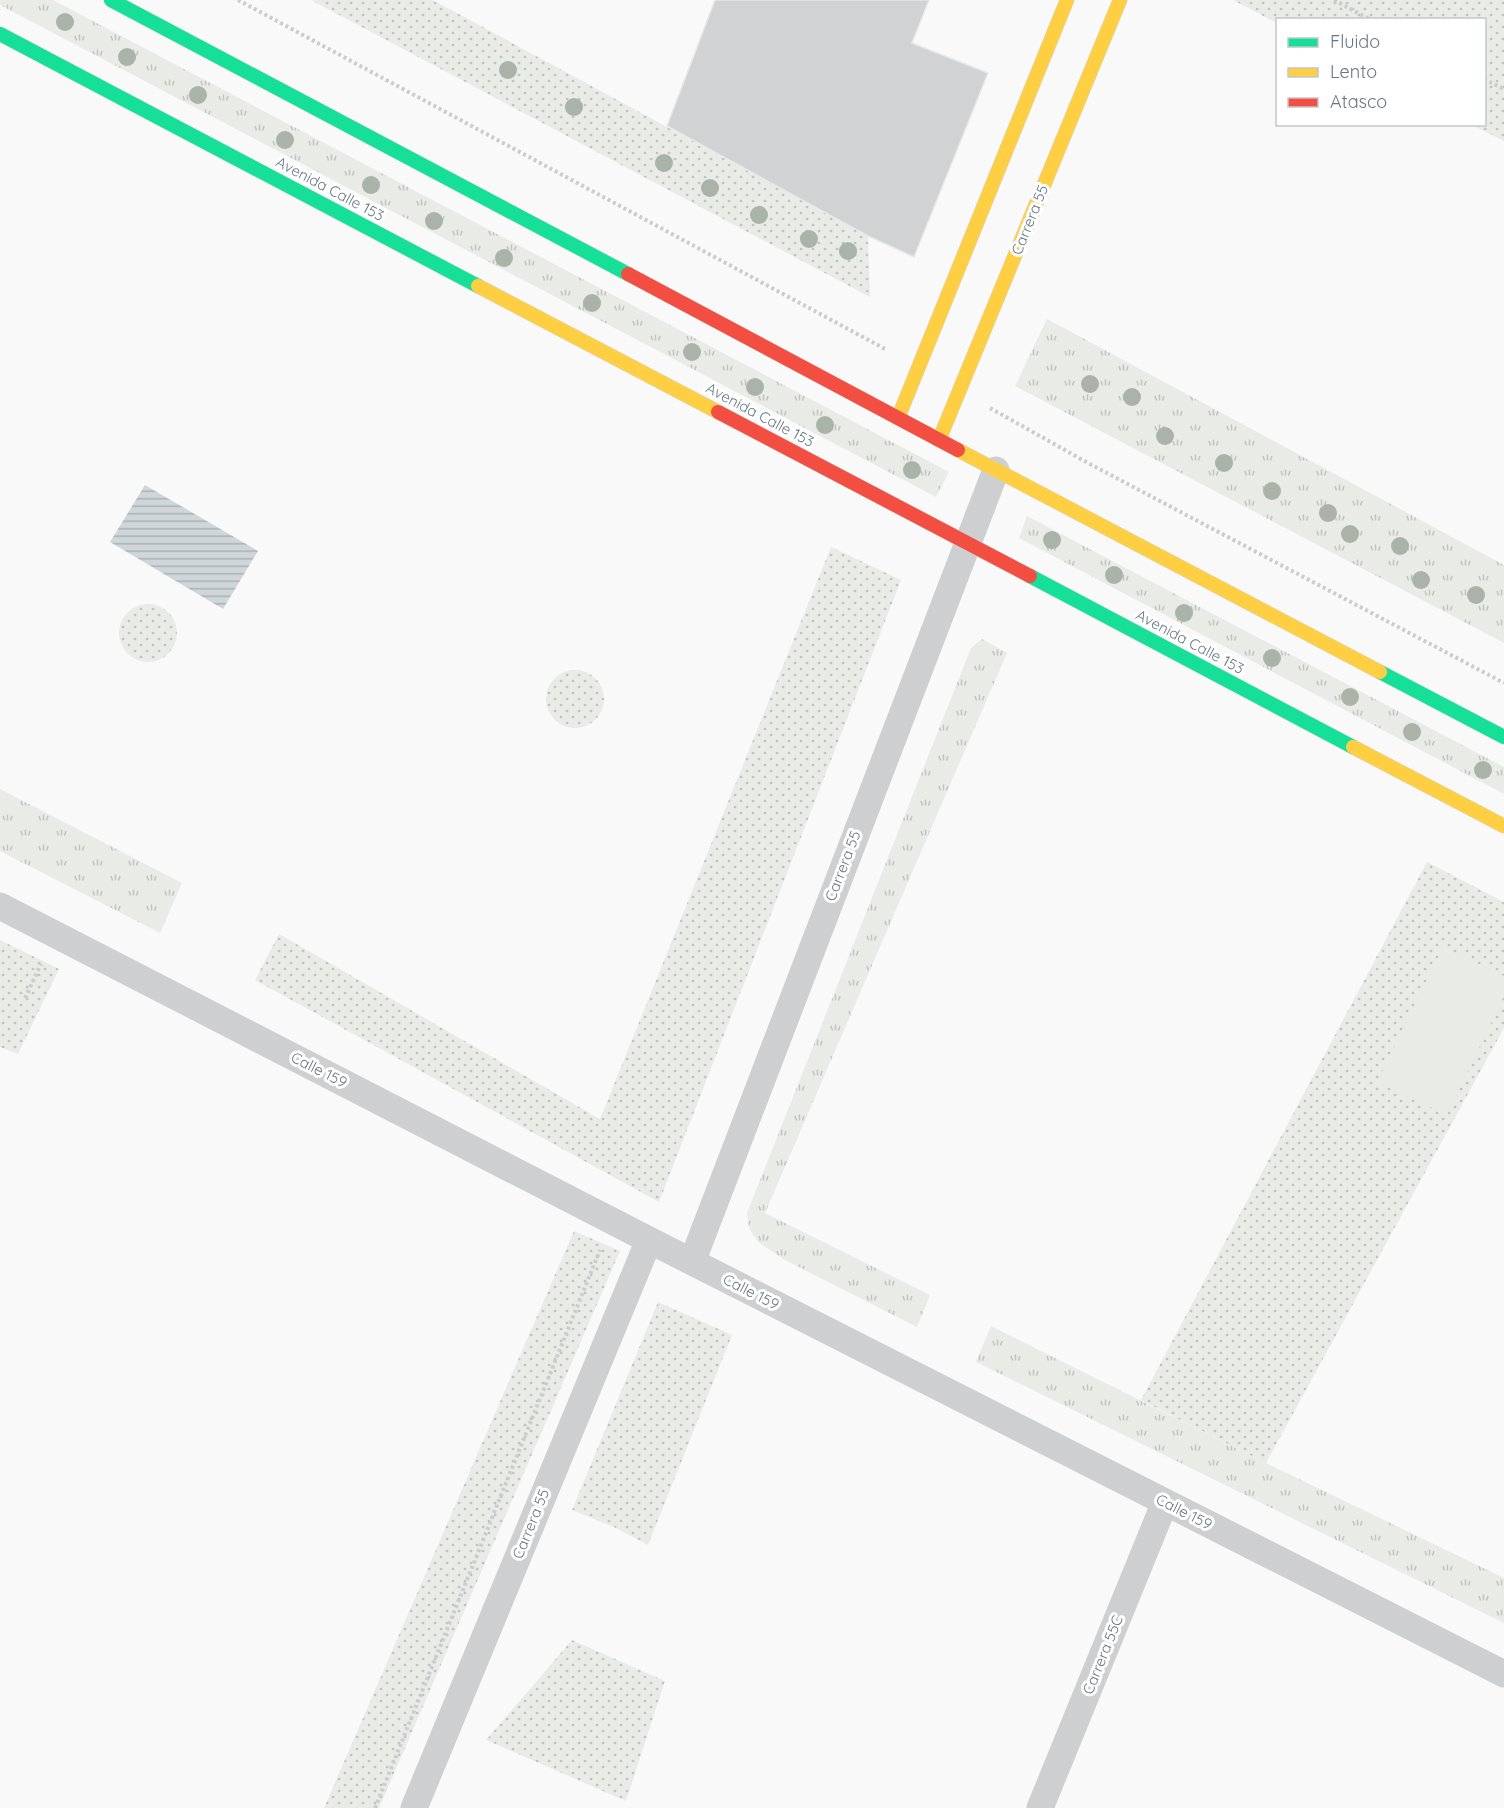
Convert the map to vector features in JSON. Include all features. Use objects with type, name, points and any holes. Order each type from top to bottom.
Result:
[{"type":"main road","points":[[111,0],[1504,737]]},
{"type":"main road","points":[[898,418],[965,268],[1067,0]]},
{"type":"main road","name":"Carrera 55","points":[[939,440],[998,281],[1120,0]]},
{"type":"main road","name":"Avenida Calle 153","points":[[0,34],[1504,826]]},
{"type":"street","name":"Carrera 55","points":[[692,1262],[966,543],[996,470]]},
{"type":"street","name":"Calle 159","points":[[0,906],[648,1240],[1504,1674]]},
{"type":"street","name":"Carrera 55","points":[[414,1808],[648,1240]]},
{"type":"street","name":"Carrera 55C","points":[[1040,1808],[1165,1502]]},
{"type":"path","points":[[238,0],[861,335]]},
{"type":"path","points":[[1334,0],[1367,18]]},
{"type":"path","points":[[1486,80],[1504,89]]},
{"type":"path","points":[[1088,463],[1504,683]]},
{"type":"path","points":[[24,998],[56,934]]},
{"type":"path","points":[[375,1808],[611,1221]]},
{"type":"green space","points":[[0,0],[53,0],[949,472],[936,497],[0,5]]},
{"type":"green space","points":[[311,0],[433,0],[868,236],[870,297]]},
{"type":"green space","points":[[1233,0],[1504,0],[1504,141],[1474,126],[1486,126],[1486,18],[1276,18],[1276,22]]},
{"type":"green space","points":[[1047,319],[1504,565],[1504,643],[1015,386]]},
{"type":"green space","points":[[1027,516],[1504,767],[1504,794],[1019,538]]},
{"type":"green space","points":[[831,547],[901,580],[659,1202],[255,980],[279,934],[600,1119]]},
{"type":"green space","points":[[148,604],[159,606],[172,617],[177,633],[175,644],[164,657],[148,662],[137,660],[124,649],[119,633],[121,622],[132,609]]},
{"type":"green space","points":[[982,639],[1007,653],[765,1213],[930,1295],[917,1327],[785,1260],[758,1242],[749,1228],[747,1213],[971,648]]},
{"type":"green space","points":[[575,670],[586,672],[599,683],[604,699],[602,710],[591,723],[575,728],[564,726],[551,715],[546,699],[548,688],[559,675]]},
{"type":"green space","points":[[0,789],[182,883],[160,933],[0,851]]},
{"type":"green space","points":[[1427,862],[1504,902],[1504,1028],[1266,1463],[1141,1400]]},
{"type":"green space","points":[[0,940],[59,969],[18,1054],[0,1047]]},
{"type":"green space","points":[[1443,947],[1504,976],[1504,996],[1447,1115],[1377,1082]]},
{"type":"green space","points":[[574,1231],[620,1251],[379,1808],[324,1808]]},
{"type":"green space","points":[[658,1302],[732,1335],[648,1545],[614,1527],[572,1510]]},
{"type":"green space","points":[[991,1326],[1504,1578],[1504,1623],[976,1362]]},
{"type":"green space","points":[[572,1640],[665,1681],[626,1801],[486,1740]]},
{"type":"shaded area","points":[[145,485],[258,551],[223,609],[110,542]]},
{"type":"building","points":[[715,0],[929,0],[912,43],[988,73],[914,257],[868,236],[667,126]]},
{"type":"traffic: fast","points":[[111,0],[628,274]]},
{"type":"traffic: fast","points":[[0,34],[478,286]]},
{"type":"traffic: fast","points":[[1030,576],[1353,747]]},
{"type":"traffic: fast","points":[[1380,672],[1504,737]]},
{"type":"traffic: slow","points":[[898,418],[1067,0]]},
{"type":"traffic: slow","points":[[939,440],[1120,0]]},
{"type":"traffic: slow","points":[[478,286],[718,412]]},
{"type":"traffic: slow","points":[[958,450],[1380,672]]},
{"type":"traffic: slow","points":[[1353,747],[1504,826]]},
{"type":"traffic: jam","points":[[628,274],[958,450]]},
{"type":"traffic: jam","points":[[718,412],[1030,576]]}]
